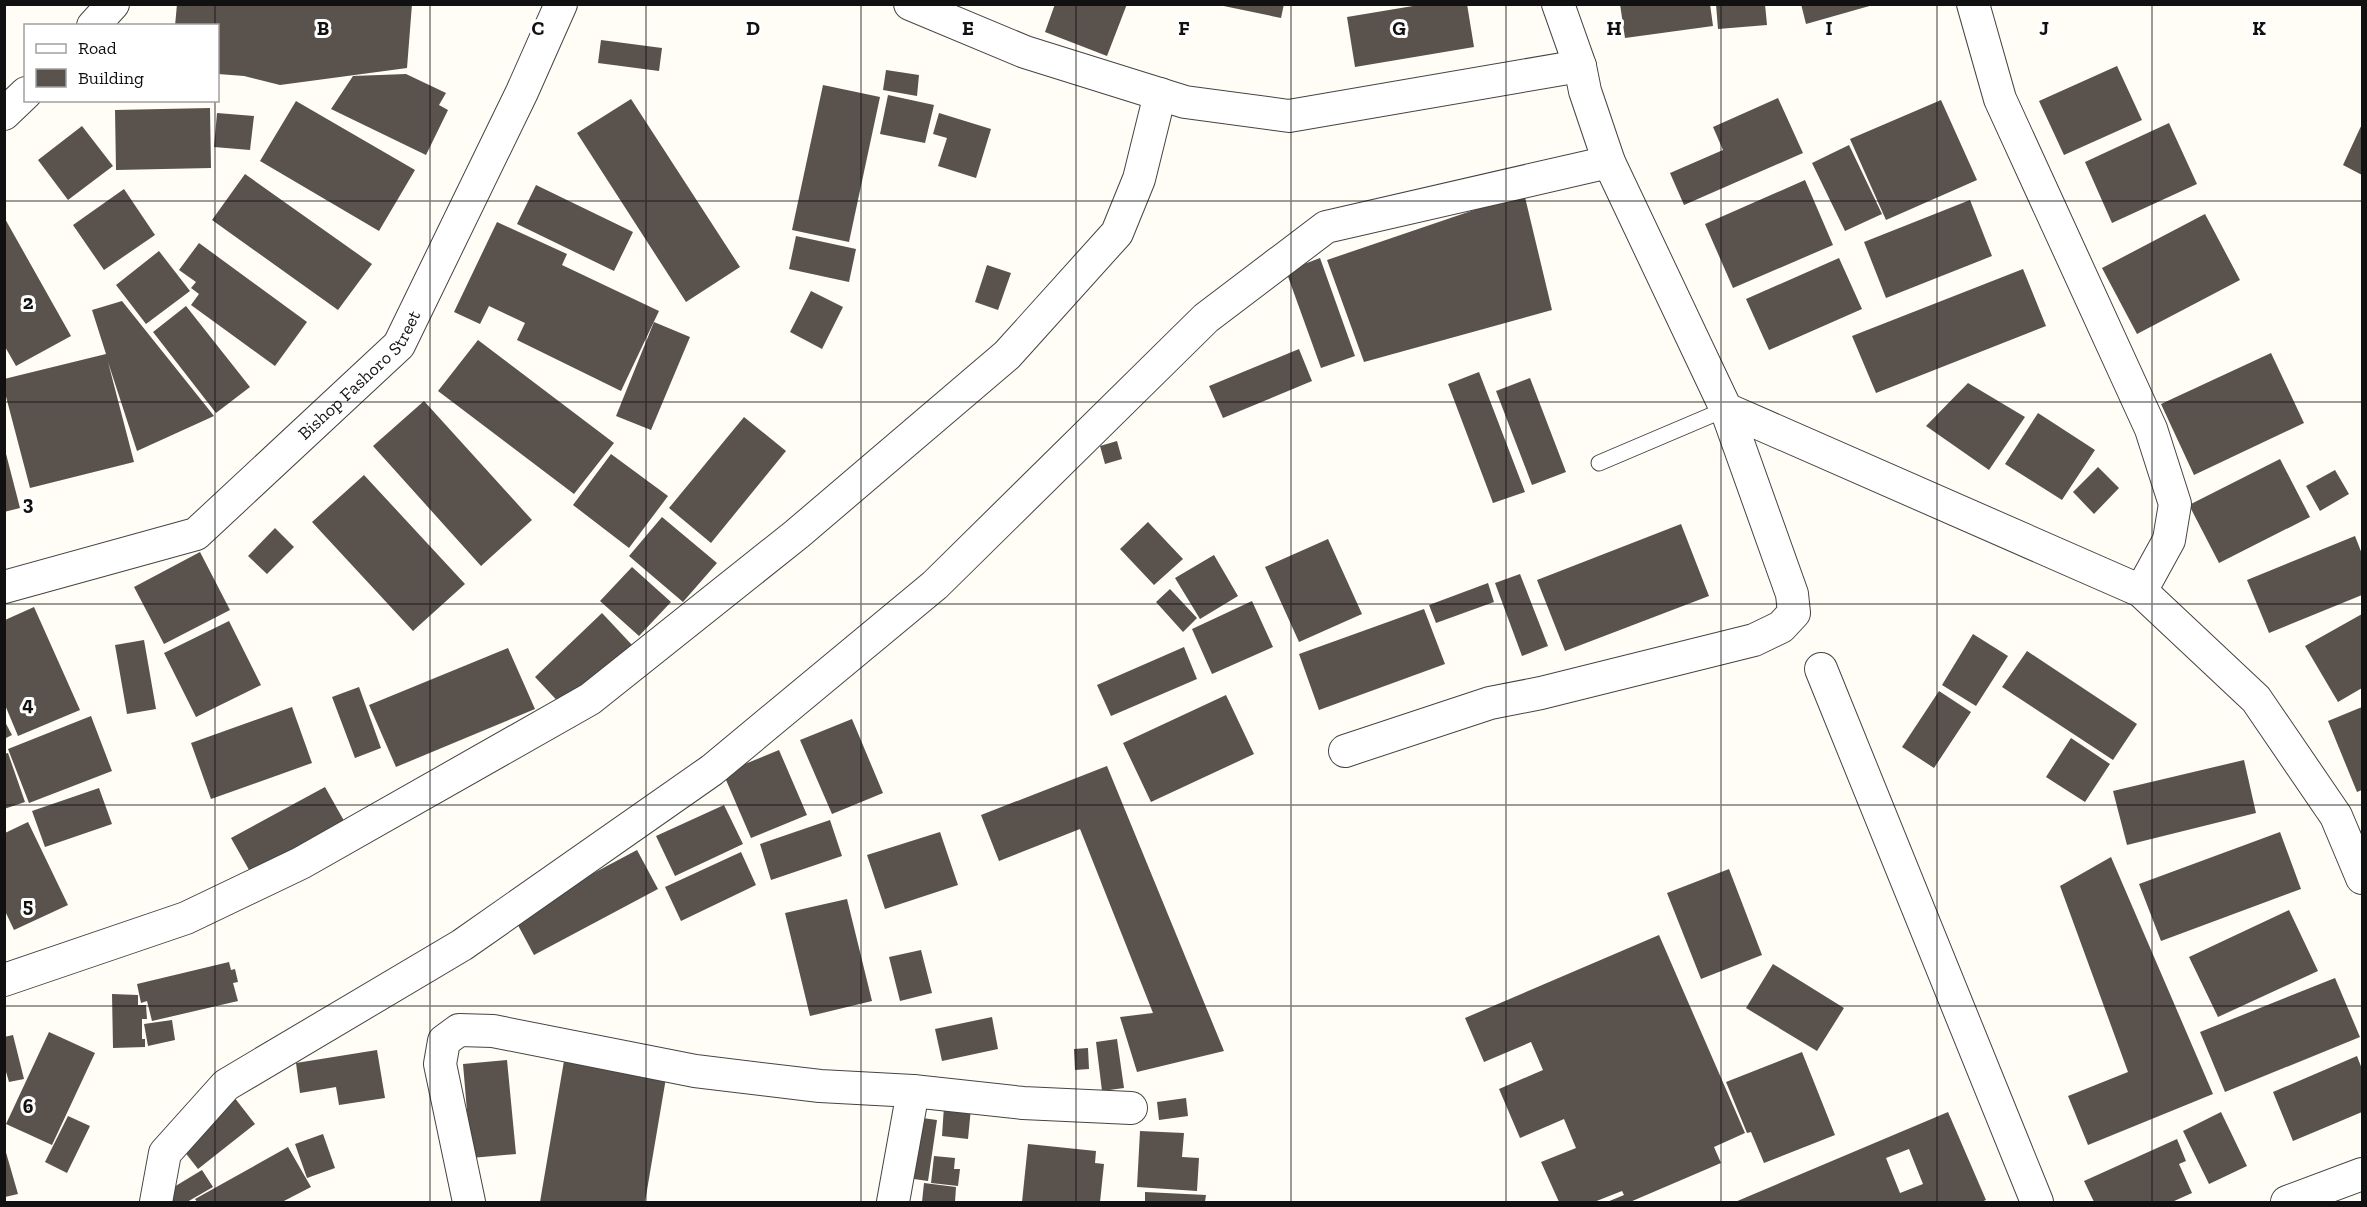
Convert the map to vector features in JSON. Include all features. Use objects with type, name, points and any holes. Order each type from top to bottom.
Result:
[{"type":"street","points":[[95,24],[113,4]]},
{"type":"street","name":"Bishop Fashoro Street","points":[[4,587],[196,534],[399,345],[522,92],[561,4]]},
{"type":"street","points":[[910,4],[1026,52],[1185,102],[1289,116],[1583,79]]},
{"type":"street","points":[[1345,751],[1490,703],[1541,693],[1754,640],[1781,627],[1794,613],[1792,594],[1726,409],[1605,150],[1558,4]]},
{"type":"street","points":[[1977,16],[2000,99],[2151,429],[2175,504],[2169,540],[2140,591]]},
{"type":"street","points":[[4,980],[186,918],[280,873],[590,699],[797,534],[1007,355],[1117,232],[1139,179],[1160,94]]},
{"type":"street","points":[[4,114],[24,95]]},
{"type":"street","points":[[156,1203],[165,1153],[226,1085],[462,945],[712,770],[935,585],[1206,318],[1326,227],[1605,150]]},
{"type":"street","points":[[1726,409],[2140,591],[2256,699],[2336,816],[2362,878]]},
{"type":"street","points":[[1821,669],[2037,1203]]},
{"type":"street","points":[[470,1203],[440,1064],[444,1041],[459,1030],[493,1031],[695,1071],[820,1086],[913,1090],[1023,1103],[1131,1108]]},
{"type":"street","points":[[893,1203],[913,1090]]},
{"type":"street","points":[[2287,1203],[2362,1174]]},
{"type":"lane","points":[[1599,463],[1726,409]]},
{"type":"building","points":[[177,4],[412,4],[407,68],[280,85],[244,76],[219,74],[219,24],[175,24]]},
{"type":"building","points":[[1055,4],[1127,4],[1107,56],[1045,32]]},
{"type":"building","points":[[1214,4],[1284,4],[1281,18]]},
{"type":"building","points":[[1425,4],[1467,4],[1474,47],[1355,67],[1347,17]]},
{"type":"building","points":[[1620,4],[1710,4],[1713,26],[1625,38]]},
{"type":"building","points":[[1716,4],[1765,4],[1767,25],[1718,29]]},
{"type":"building","points":[[1801,4],[1873,4],[1873,5],[1806,24]]},
{"type":"building","points":[[601,40],[662,48],[659,71],[598,63]]},
{"type":"building","points":[[2117,66],[2142,120],[2064,155],[2039,101]]},
{"type":"building","points":[[886,70],[919,75],[917,96],[883,90]]},
{"type":"building","points":[[406,74],[446,93],[439,105],[448,110],[426,155],[331,109],[353,76]]},
{"type":"building","points":[[823,85],[880,97],[849,242],[792,230]]},
{"type":"building","points":[[888,95],[934,105],[925,143],[880,134]]},
{"type":"building","points":[[1778,98],[1803,153],[1684,205],[1670,173],[1723,150],[1713,127]]},
{"type":"building","points":[[631,99],[740,267],[686,302],[577,133]]},
{"type":"building","points":[[1941,100],[1977,180],[1886,220],[1850,139]]},
{"type":"building","points":[[296,101],[415,170],[379,231],[260,161]]},
{"type":"building","points":[[210,108],[211,168],[116,170],[115,110]]},
{"type":"building","points":[[217,113],[254,116],[250,150],[214,147]]},
{"type":"building","points":[[939,113],[991,129],[976,178],[938,166],[947,138],[933,134]]},
{"type":"building","points":[[2169,123],[2197,184],[2112,223],[2085,162]]},
{"type":"building","points":[[2362,124],[2362,175],[2343,165]]},
{"type":"building","points":[[82,126],[113,166],[68,200],[38,160]]},
{"type":"building","points":[[1849,145],[1882,214],[1845,231],[1812,163]]},
{"type":"building","points":[[245,174],[372,264],[338,310],[212,220]]},
{"type":"building","points":[[1805,180],[1833,245],[1733,288],[1705,224]]},
{"type":"building","points":[[536,185],[633,232],[614,271],[517,224]]},
{"type":"building","points":[[124,189],[155,235],[104,270],[73,225]]},
{"type":"building","points":[[1524,193],[1552,310],[1364,362],[1327,260]]},
{"type":"building","points":[[1970,200],[1992,256],[1886,298],[1864,242]]},
{"type":"building","points":[[2205,214],[2240,280],[2137,334],[2102,268]]},
{"type":"building","points":[[4,217],[71,336],[16,366],[4,345]]},
{"type":"building","points":[[497,222],[567,254],[562,265],[659,311],[621,391],[517,340],[525,323],[489,306],[480,324],[454,312]]},
{"type":"building","points":[[796,236],[856,249],[849,282],[789,269]]},
{"type":"building","points":[[199,243],[307,322],[275,366],[191,305],[199,294],[191,288],[196,282],[179,270]]},
{"type":"building","points":[[159,251],[190,291],[146,324],[116,285]]},
{"type":"building","points":[[1320,258],[1355,356],[1321,368],[1286,271]]},
{"type":"building","points":[[1839,258],[1862,309],[1769,350],[1746,299]]},
{"type":"building","points":[[987,265],[1011,273],[998,310],[975,302]]},
{"type":"building","points":[[2023,269],[2046,326],[1876,393],[1852,336]]},
{"type":"building","points":[[811,291],[843,307],[822,349],[790,332]]},
{"type":"building","points":[[122,301],[214,416],[137,451],[108,362],[134,462],[30,488],[4,389],[4,379],[106,354],[92,310]]},
{"type":"building","points":[[186,306],[250,387],[216,413],[153,332]]},
{"type":"building","points":[[654,322],[690,337],[651,430],[616,416]]},
{"type":"building","points":[[478,340],[614,443],[574,494],[438,391]]},
{"type":"building","points":[[1299,349],[1312,381],[1223,418],[1209,386]]},
{"type":"building","points":[[2271,353],[2304,423],[2194,475],[2161,404]]},
{"type":"building","points":[[1479,372],[1525,492],[1493,503],[1448,384]]},
{"type":"building","points":[[1530,378],[1566,472],[1532,485],[1496,391]]},
{"type":"building","points":[[1968,383],[2025,417],[1989,470],[1926,426]]},
{"type":"building","points":[[424,401],[532,520],[481,566],[373,446]]},
{"type":"building","points":[[2038,413],[2095,450],[2062,500],[2005,464]]},
{"type":"building","points":[[744,417],[786,451],[711,543],[669,508]]},
{"type":"building","points":[[1117,441],[1122,459],[1105,464],[1100,446]]},
{"type":"building","points":[[4,446],[20,508],[4,512]]},
{"type":"building","points":[[611,454],[668,496],[629,548],[573,505]]},
{"type":"building","points":[[2280,459],[2310,517],[2219,563],[2189,505]]},
{"type":"building","points":[[2098,467],[2119,488],[2094,514],[2073,492]]},
{"type":"building","points":[[2335,470],[2349,494],[2320,511],[2306,486]]},
{"type":"building","points":[[364,475],[465,584],[413,631],[312,522]]},
{"type":"building","points":[[662,517],[717,563],[683,602],[629,556]]},
{"type":"building","points":[[1148,522],[1183,559],[1154,585],[1120,549]]},
{"type":"building","points":[[1681,524],[1709,596],[1565,651],[1537,580]]},
{"type":"building","points":[[275,528],[294,547],[267,574],[248,556]]},
{"type":"building","points":[[2355,536],[2362,554],[2362,595],[2269,633],[2247,580]]},
{"type":"building","points":[[1328,539],[1362,614],[1299,642],[1265,567]]},
{"type":"building","points":[[200,552],[230,610],[164,644],[134,587]]},
{"type":"building","points":[[1214,555],[1238,596],[1200,619],[1175,578]]},
{"type":"building","points":[[632,567],[671,602],[639,636],[600,601]]},
{"type":"building","points":[[1520,574],[1548,646],[1522,656],[1495,583]]},
{"type":"building","points":[[1488,583],[1494,602],[1436,623],[1429,605]]},
{"type":"building","points":[[1170,589],[1197,618],[1183,632],[1156,602]]},
{"type":"building","points":[[1252,601],[1273,647],[1212,674],[1192,629]]},
{"type":"building","points":[[34,607],[80,710],[18,736],[5,705],[5,620]]},
{"type":"building","points":[[1424,609],[1445,664],[1319,710],[1299,654]]},
{"type":"building","points":[[602,613],[632,645],[565,709],[535,677]]},
{"type":"building","points":[[2362,614],[2362,688],[2338,702],[2305,646]]},
{"type":"building","points":[[229,621],[261,685],[196,717],[164,653]]},
{"type":"building","points":[[1973,634],[2008,656],[1976,706],[1942,685]]},
{"type":"building","points":[[144,640],[156,709],[127,714],[115,645]]},
{"type":"building","points":[[1184,647],[1197,679],[1111,716],[1097,685]]},
{"type":"building","points":[[508,648],[535,709],[396,767],[369,705]]},
{"type":"building","points":[[2027,651],[2137,724],[2113,760],[2002,687]]},
{"type":"building","points":[[359,687],[381,748],[355,758],[332,697]]},
{"type":"building","points":[[1939,691],[1971,712],[1934,768],[1902,747]]},
{"type":"building","points":[[1226,695],[1254,754],[1151,802],[1123,743]]},
{"type":"building","points":[[292,707],[312,763],[211,799],[191,743]]},
{"type":"building","points":[[2362,707],[2362,790],[2357,792],[2328,721]]},
{"type":"building","points":[[91,716],[112,771],[29,803],[8,749]]},
{"type":"building","points":[[852,719],[883,793],[832,814],[800,740]]},
{"type":"building","points":[[4,720],[12,735],[4,739]]},
{"type":"building","points":[[2071,738],[2110,764],[2085,802],[2046,777]]},
{"type":"building","points":[[779,750],[807,815],[751,838],[723,773]]},
{"type":"building","points":[[8,753],[25,802],[4,809],[4,754]]},
{"type":"building","points":[[2244,760],[2256,813],[2127,845],[2113,791]]},
{"type":"building","points":[[1107,766],[1224,1051],[1137,1072],[1120,1017],[1153,1013],[1080,829],[999,861],[981,815]]},
{"type":"building","points":[[325,787],[347,826],[253,877],[231,838]]},
{"type":"building","points":[[99,788],[112,824],[45,847],[32,811]]},
{"type":"building","points":[[724,805],[743,844],[675,876],[656,836]]},
{"type":"building","points":[[830,820],[842,856],[771,880],[760,844]]},
{"type":"building","points":[[28,822],[68,905],[14,930],[5,911],[5,833]]},
{"type":"building","points":[[940,832],[958,885],[885,909],[867,855]]},
{"type":"building","points":[[2280,832],[2301,889],[2161,941],[2139,884]]},
{"type":"building","points":[[637,850],[658,889],[534,955],[513,916]]},
{"type":"building","points":[[741,852],[756,885],[681,921],[665,887]]},
{"type":"building","points":[[2111,857],[2213,1094],[2088,1145],[2068,1096],[2128,1072],[2060,886]]},
{"type":"building","points":[[1729,869],[1762,955],[1701,979],[1667,893]]},
{"type":"building","points":[[847,899],[872,1001],[810,1016],[785,913]]},
{"type":"building","points":[[2289,910],[2318,971],[2218,1017],[2189,957]]},
{"type":"building","points":[[1659,935],[1745,1133],[1714,1147],[1721,1163],[1630,1202],[1607,1202],[1624,1195],[1622,1191],[1594,1202],[1559,1202],[1541,1162],[1576,1148],[1564,1119],[1520,1138],[1499,1089],[1543,1070],[1531,1042],[1484,1062],[1465,1018]]},
{"type":"building","points":[[921,950],[932,993],[900,1001],[889,957]]},
{"type":"building","points":[[229,962],[231,970],[235,969],[238,982],[233,983],[238,1001],[152,1021],[147,1001],[141,1003],[137,984]]},
{"type":"building","points":[[1773,964],[1844,1008],[1817,1051],[1746,1008]]},
{"type":"building","points":[[2335,978],[2360,1037],[2225,1092],[2200,1032]]},
{"type":"building","points":[[112,994],[138,995],[138,1005],[146,1005],[147,1019],[142,1019],[142,1039],[145,1039],[145,1047],[113,1048]]},
{"type":"building","points":[[992,1017],[998,1049],[942,1061],[935,1029]]},
{"type":"building","points":[[172,1020],[175,1040],[148,1046],[144,1024]]},
{"type":"building","points":[[49,1032],[95,1053],[52,1145],[6,1124]]},
{"type":"building","points":[[13,1035],[24,1079],[9,1082],[4,1065],[4,1037]]},
{"type":"building","points":[[1117,1039],[1124,1088],[1102,1091],[1096,1042]]},
{"type":"building","points":[[1088,1048],[1089,1069],[1075,1070],[1074,1049]]},
{"type":"building","points":[[377,1050],[385,1098],[339,1105],[336,1087],[300,1093],[296,1063]]},
{"type":"building","points":[[1802,1052],[1835,1135],[1764,1163],[1751,1132],[1747,1133],[1726,1082]]},
{"type":"building","points":[[565,1055],[667,1072],[645,1202],[540,1202]]},
{"type":"building","points":[[2357,1056],[2362,1069],[2362,1112],[2293,1141],[2273,1092]]},
{"type":"building","points":[[507,1060],[516,1154],[471,1158],[463,1064]]},
{"type":"building","points":[[234,1097],[255,1124],[198,1169],[177,1142]]},
{"type":"building","points":[[1186,1098],[1188,1116],[1159,1120],[1157,1102]]},
{"type":"building","points":[[944,1106],[971,1108],[968,1139],[942,1136]]},
{"type":"building","points":[[1948,1112],[1986,1200],[1981,1202],[1735,1202]],"holes":[[[1909,1149],[1923,1184],[1900,1193],[1886,1158]]]},
{"type":"building","points":[[2221,1112],[2247,1166],[2209,1184],[2183,1131]]},
{"type":"building","points":[[68,1116],[90,1126],[67,1173],[45,1162]]},
{"type":"building","points":[[915,1117],[937,1120],[928,1181],[907,1178]]},
{"type":"building","points":[[1140,1131],[1184,1133],[1182,1157],[1199,1158],[1197,1191],[1137,1187]]},
{"type":"building","points":[[323,1134],[335,1168],[307,1178],[295,1144]]},
{"type":"building","points":[[2177,1139],[2186,1161],[2179,1164],[2192,1193],[2172,1202],[2094,1202],[2084,1181]]},
{"type":"building","points":[[1028,1144],[1096,1151],[1095,1163],[1104,1164],[1100,1202],[1022,1202]]},
{"type":"building","points":[[288,1147],[311,1187],[282,1202],[197,1202],[195,1199]]},
{"type":"building","points":[[5,1149],[18,1194],[5,1197]]},
{"type":"building","points":[[934,1156],[955,1158],[954,1169],[960,1169],[958,1186],[931,1183]]},
{"type":"building","points":[[202,1170],[213,1187],[187,1202],[170,1202],[164,1193]]},
{"type":"building","points":[[924,1183],[956,1187],[955,1202],[922,1202]]},
{"type":"building","points":[[1145,1192],[1206,1195],[1205,1202],[1145,1202]]}]
